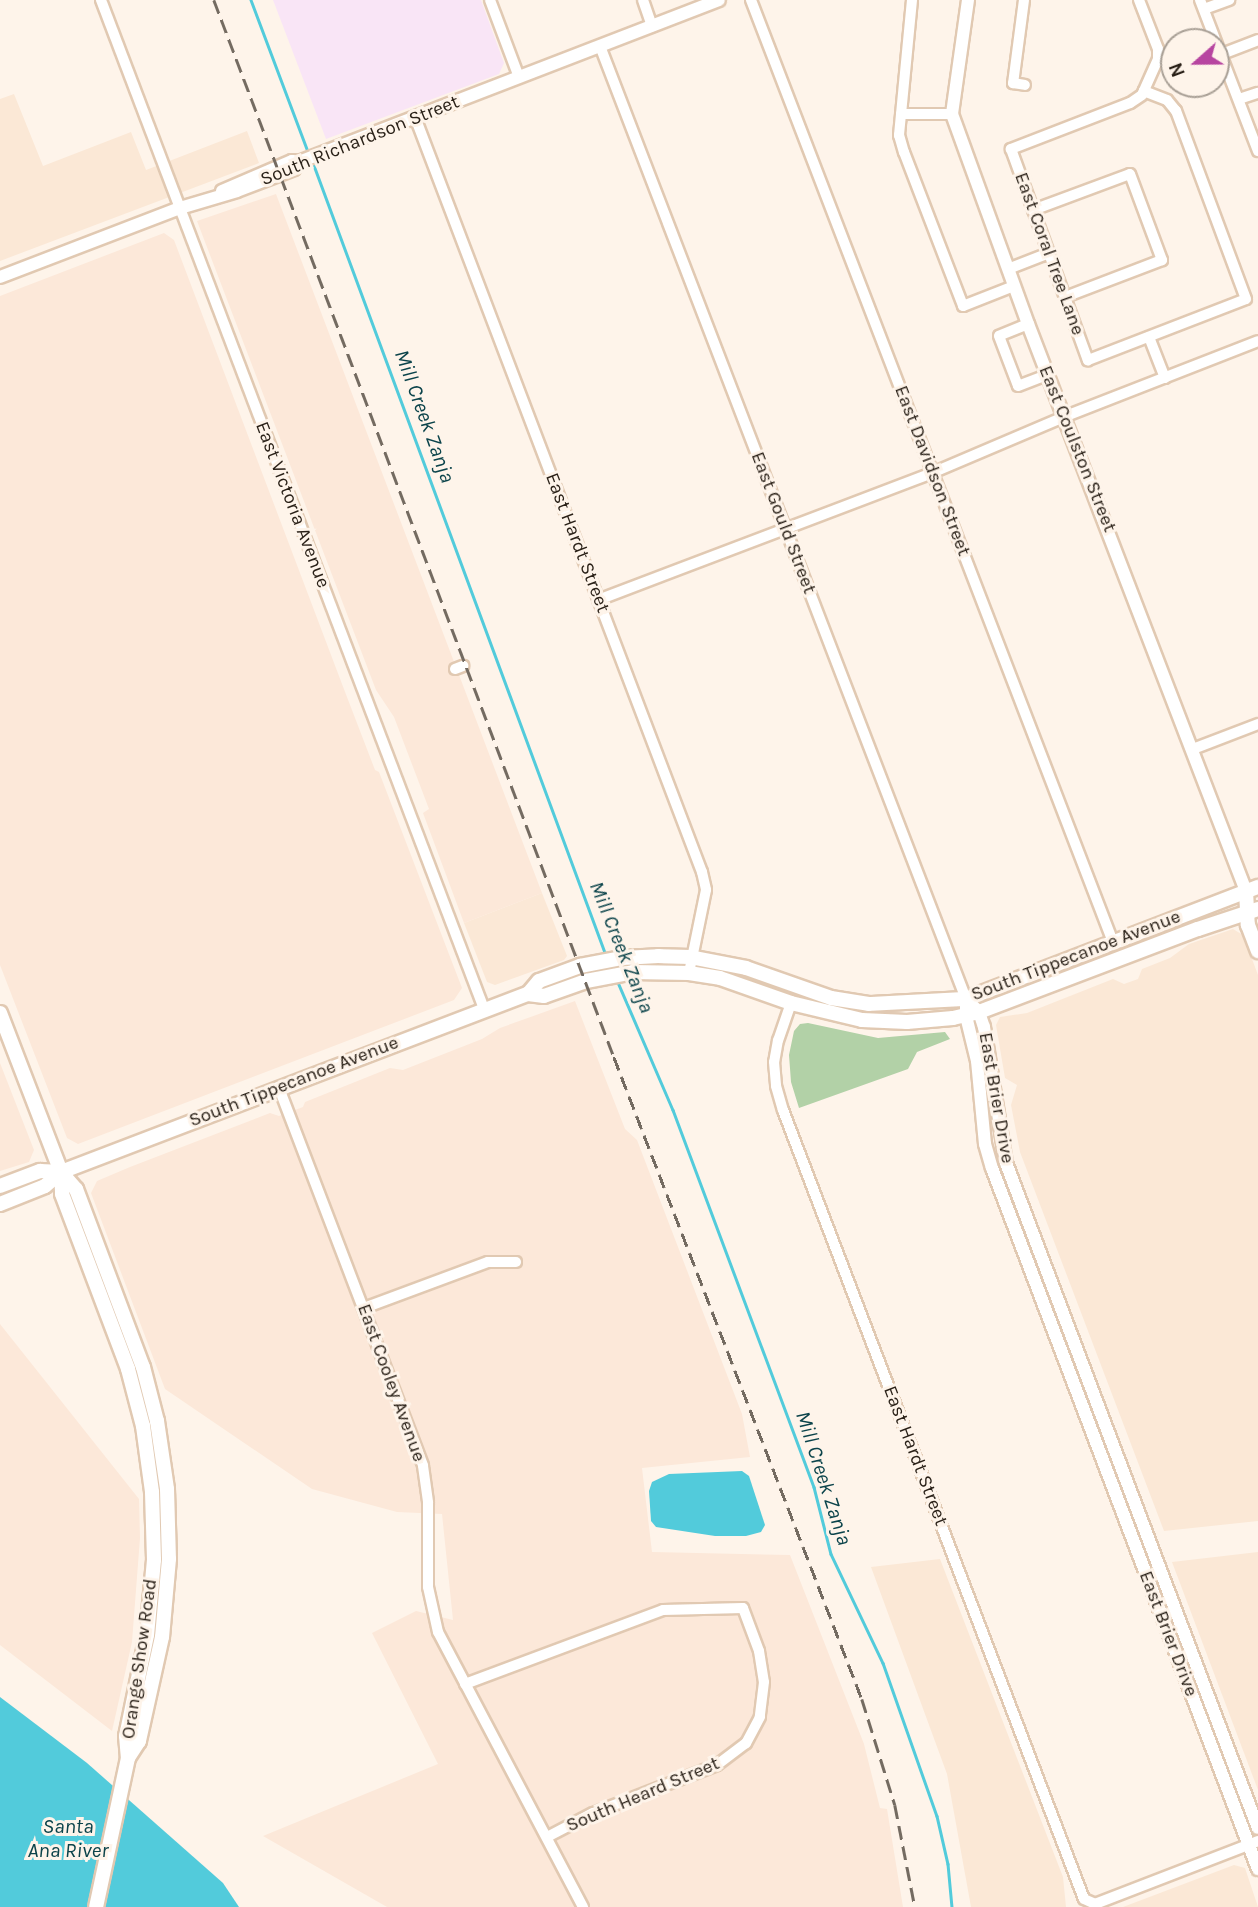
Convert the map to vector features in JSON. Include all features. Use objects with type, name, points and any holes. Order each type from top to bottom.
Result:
[{"type":"main road","name":"South Tippecanoe Avenue","points":[[528,994],[539,981],[596,962],[622,958],[690,957],[746,968],[796,987],[869,1004],[966,999],[1252,889]]},
{"type":"main road","points":[[1252,889],[1258,951]]},
{"type":"main road","name":"South Tippecanoe Avenue","points":[[0,1204],[45,1186],[61,1172],[528,994],[544,996],[601,977],[633,972],[689,972],[748,986],[826,1013],[883,1022],[973,1014],[1254,908]]},
{"type":"main road","points":[[791,1003],[796,987]]},
{"type":"main road","points":[[0,1013],[61,1172]]},
{"type":"main road","name":"South Tippecanoe Avenue","points":[[0,1186],[40,1171],[61,1172]]},
{"type":"main road","name":"Orange Show Road","points":[[61,1172],[62,1194],[128,1369],[143,1426],[154,1528],[149,1618],[126,1736],[128,1758]]},
{"type":"main road","name":"Orange Show Road","points":[[61,1172],[77,1193],[133,1338],[157,1421],[169,1527],[164,1619],[139,1741],[128,1758]]},
{"type":"main road","points":[[149,1618],[164,1619]]},
{"type":"main road","points":[[96,1907],[128,1758]]},
{"type":"street","name":"East Victoria Avenue","points":[[101,0],[484,1009]]},
{"type":"street","points":[[490,0],[519,77]]},
{"type":"street","points":[[643,0],[652,26]]},
{"type":"street","name":"South Richardson Street","points":[[180,208],[213,196],[234,183],[292,161],[299,162],[322,154],[719,0]]},
{"type":"street","name":"East Davidson Street","points":[[751,0],[1113,942]]},
{"type":"street","points":[[912,0],[899,135],[904,152],[963,306],[1014,286]]},
{"type":"street","name":"East Coulston Street","points":[[968,0],[952,114],[1047,375],[1066,416],[1193,749],[1252,889]]},
{"type":"street","points":[[1024,0],[1013,83],[1025,85]]},
{"type":"street","points":[[1139,0],[1158,49],[1158,59],[1144,91],[1167,100],[1177,111],[1247,299],[1149,337],[1165,378]]},
{"type":"street","points":[[1211,28],[1202,5],[1229,0]]},
{"type":"street","points":[[1230,51],[1258,40]]},
{"type":"street","name":"East Gould Street","points":[[600,47],[966,999]]},
{"type":"street","points":[[1230,76],[1257,147]]},
{"type":"street","name":"East Coral Tree Lane","points":[[1144,91],[1130,103],[1011,149],[1088,360],[1149,337]]},
{"type":"street","points":[[1239,100],[1258,93]]},
{"type":"street","points":[[901,114],[952,114]]},
{"type":"street","name":"East Hardt Street","points":[[415,117],[705,881],[704,900],[689,972]]},
{"type":"street","points":[[1033,210],[1130,174],[1162,260],[1065,297]]},
{"type":"street","points":[[0,277],[180,208]]},
{"type":"street","points":[[1008,269],[1049,253]]},
{"type":"street","points":[[1028,324],[999,336],[1018,386],[1047,375]]},
{"type":"street","points":[[598,600],[932,473],[1066,416],[1258,341]]},
{"type":"street","points":[[1193,749],[1258,724]]},
{"type":"street","name":"East Brier Drive","points":[[966,999],[973,1014],[1006,1163],[1258,1828]]},
{"type":"street","name":"East Hardt Street","points":[[791,1003],[778,1040],[774,1062],[776,1086],[783,1110],[1084,1899],[1095,1904],[1253,1843]]},
{"type":"street","name":"East Brier Drive","points":[[973,1014],[985,1144],[992,1168],[1253,1843],[1258,1869]]},
{"type":"street","name":"East Cooley Avenue","points":[[279,1088],[423,1466],[428,1503],[427,1567],[431,1607],[447,1651],[583,1907]]},
{"type":"street","points":[[364,1308],[488,1262],[516,1262]]},
{"type":"street","name":"South Heard Street","points":[[465,1684],[672,1608],[743,1608],[759,1651],[764,1693],[756,1727],[738,1751],[717,1765],[593,1813],[547,1837]]},
{"type":"shaded area","points":[[273,0],[481,0],[504,63],[499,74],[326,139]]},
{"type":"shaded area","points":[[14,94],[43,166],[131,132],[146,170],[247,131],[259,163],[0,261],[0,99]]},
{"type":"shaded area","points":[[276,194],[542,893],[464,923],[423,813],[429,809],[394,717],[376,690],[197,221]]},
{"type":"shaded area","points":[[164,233],[174,240],[375,770],[379,772],[462,988],[454,1000],[78,1144],[67,1138],[0,965],[0,296]]},
{"type":"shaded area","points":[[542,893],[567,956],[564,960],[495,985],[487,982],[464,923]]},
{"type":"shaded area","points":[[1233,929],[1243,935],[1258,975],[1258,1521],[1164,1531],[1020,1152],[1011,1105],[1017,1085],[1005,1078],[996,1025],[1000,1017],[1027,1013],[1113,979],[1124,984],[1138,979],[1142,969],[1170,958],[1189,944]]},
{"type":"shaded area","points":[[575,1001],[625,1129],[637,1140],[742,1414],[750,1457],[642,1468],[652,1552],[790,1555],[864,1744],[880,1808],[887,1809],[903,1907],[387,1907],[263,1836],[438,1764],[372,1633],[416,1611],[453,1620],[442,1514],[397,1512],[312,1489],[165,1389],[91,1193],[97,1181],[130,1167],[270,1113],[279,1116],[303,1107],[305,1102],[390,1068],[403,1070],[482,1039],[500,1028]]},
{"type":"shaded area","points":[[0,1063],[34,1150],[29,1162],[0,1171]]},
{"type":"shaded area","points":[[0,1324],[139,1499],[140,1538],[132,1642],[112,1731],[0,1645]]},
{"type":"shaded area","points":[[1258,1552],[1258,1790],[1172,1562]]},
{"type":"shaded area","points":[[940,1559],[1063,1877],[1066,1907],[971,1907],[947,1774],[871,1567]]},
{"type":"shaded area","points":[[1234,1865],[1245,1868],[1258,1907],[1123,1907]]},
{"type":"green space","points":[[808,1023],[878,1038],[945,1032],[950,1039],[917,1052],[908,1069],[799,1108],[791,1082],[789,1055],[794,1031],[800,1024]]},
{"type":"water","points":[[742,1471],[749,1476],[765,1525],[761,1532],[746,1536],[715,1536],[656,1527],[651,1521],[649,1491],[652,1482],[669,1474]]},
{"type":"water","name":"Santa Ana River","points":[[0,1697],[87,1763],[223,1883],[239,1907],[0,1907]]},
{"type":"waterway","name":"Mill Creek Zanja","points":[[251,0],[309,154]]},
{"type":"waterway","name":"Mill Creek Zanja","points":[[312,160],[606,955]]},
{"type":"waterway","name":"Mill Creek Zanja","points":[[617,980],[673,1110],[814,1487],[831,1554],[883,1663],[937,1816],[948,1864],[952,1907]]},
{"type":"railway","points":[[214,0],[614,1057],[862,1699],[895,1805],[915,1907]]}]
